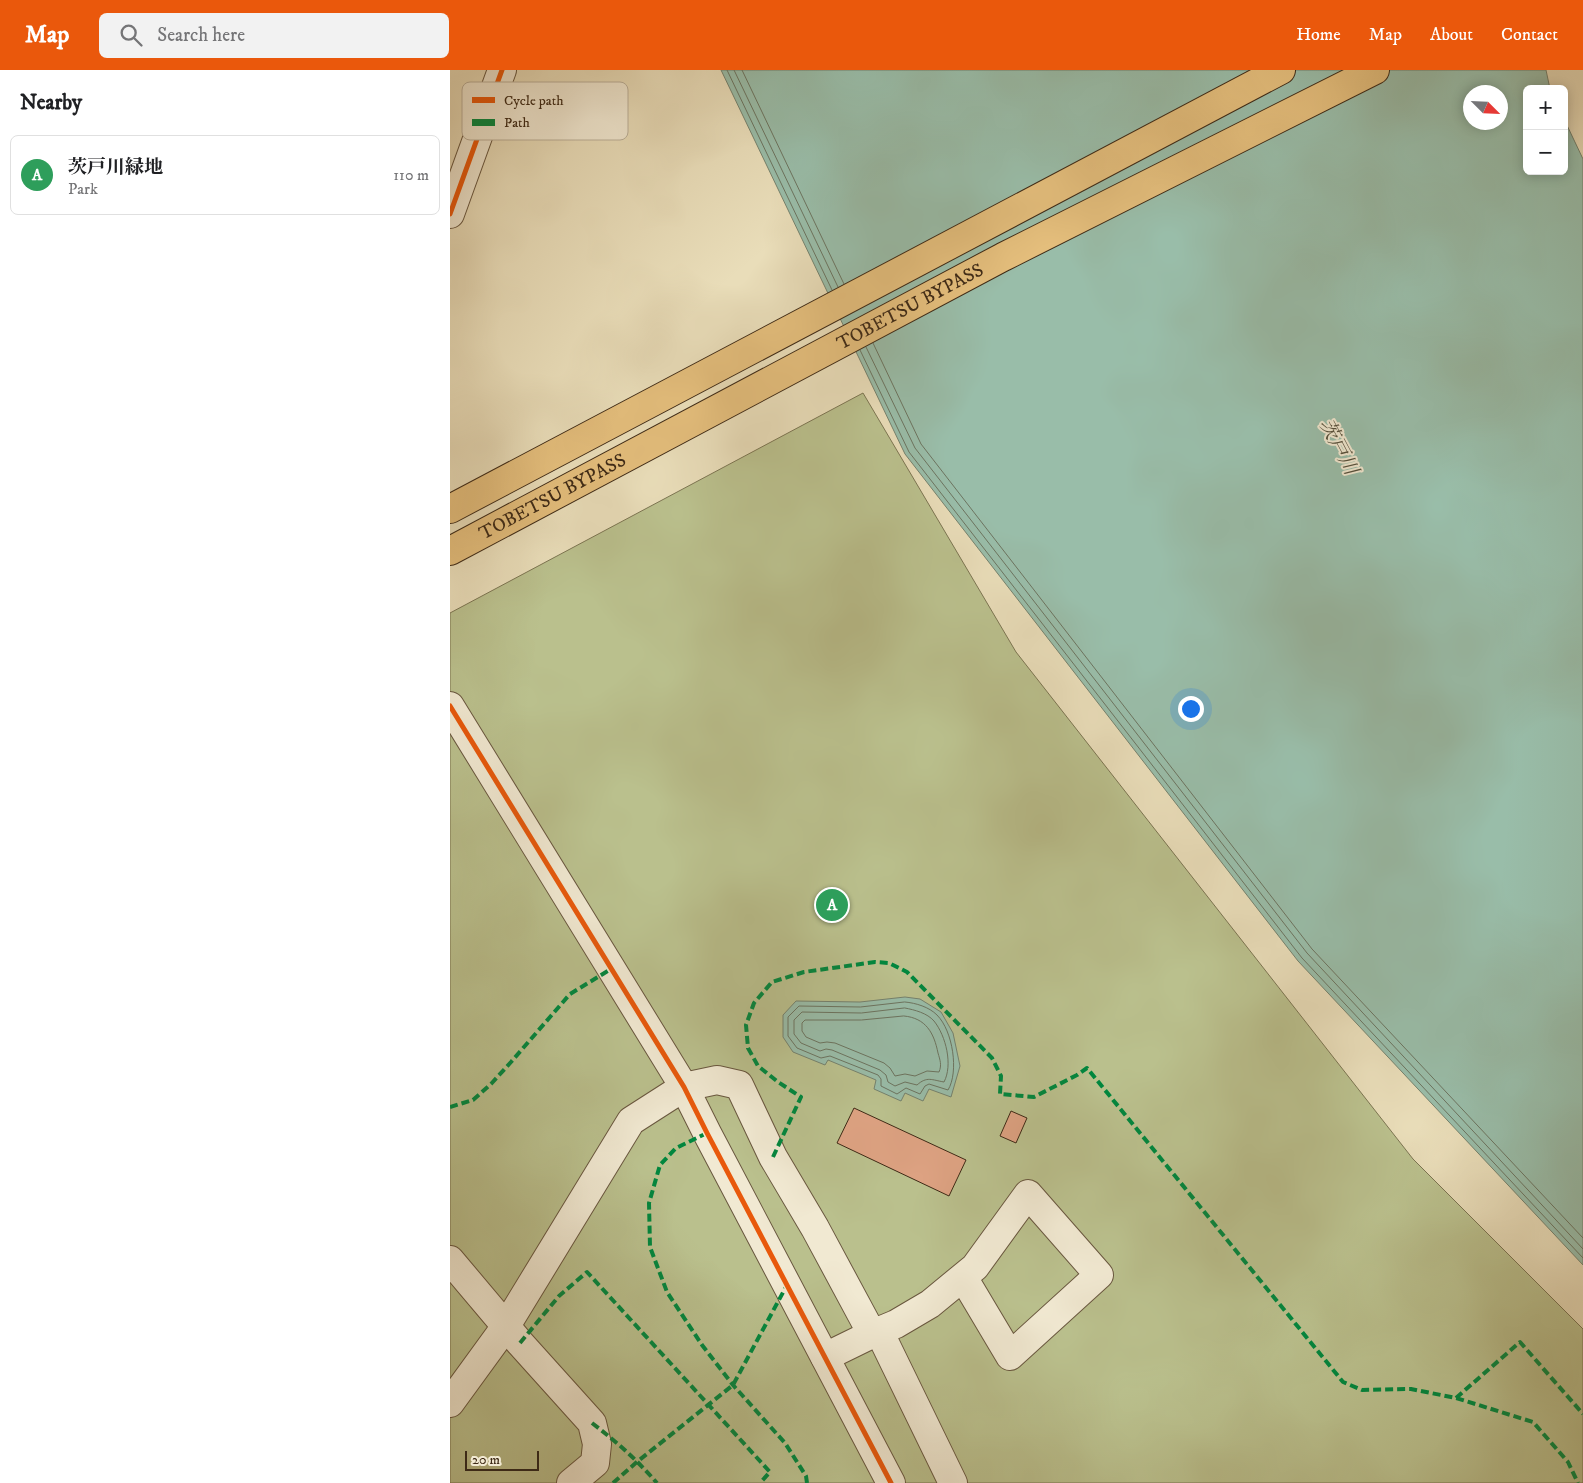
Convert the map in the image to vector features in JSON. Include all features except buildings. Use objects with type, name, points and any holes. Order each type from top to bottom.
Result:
[{"type":"highway","name":"TOBETSU BYPASS","points":[[450,510],[1281,70]]},
{"type":"highway","name":"TOBETSU BYPASS","points":[[450,551],[1003,257],[1375,70]]},
{"type":"street","points":[[498,82],[502,70]]},
{"type":"street","points":[[450,214],[477,140]]},
{"type":"street","points":[[450,706],[684,1087],[706,1133],[891,1483]]},
{"type":"street","points":[[450,1403],[506,1326],[631,1121],[684,1087],[717,1080],[739,1085],[773,1157],[876,1332],[953,1483]]},
{"type":"street","points":[[825,1357],[896,1324],[930,1304],[975,1267],[1028,1194],[1098,1275],[1010,1356],[963,1277]]},
{"type":"street","points":[[450,1260],[592,1423],[597,1444],[596,1463],[571,1483]]},
{"type":"shaded area","points":[[863,393],[1016,652],[1413,1159],[1583,1329],[1583,1483],[450,1483],[450,613]]},
{"type":"water","name":"茨戸川","points":[[721,70],[1546,70],[1549,85],[1523,85],[1523,175],[1568,175],[1568,127],[1583,159],[1583,1265],[1298,961],[905,454]]},
{"type":"water","points":[[905,997],[920,999],[941,1012],[953,1033],[960,1066],[951,1097],[929,1089],[923,1101],[905,1093],[901,1101],[874,1089],[876,1080],[828,1060],[825,1065],[793,1052],[783,1037],[783,1015],[796,1001],[860,1002]]},
{"type":"marked path","points":[[773,1157],[801,1097],[758,1066],[748,1048],[746,1025],[754,1003],[772,982],[804,972],[875,962],[889,963],[907,972],[992,1058],[1001,1076],[1000,1094],[1034,1097],[1087,1068],[1343,1382],[1362,1390],[1411,1389],[1456,1398],[1533,1422],[1568,1462],[1578,1483]]},
{"type":"marked path","points":[[450,1107],[473,1100],[491,1084],[570,994],[611,969]]},
{"type":"marked path","points":[[707,1133],[676,1148],[660,1165],[649,1203],[650,1247],[667,1292],[702,1345],[733,1385],[785,1443],[806,1476],[807,1483]]},
{"type":"marked path","points":[[520,1343],[559,1296],[587,1272],[770,1472],[760,1483]]},
{"type":"marked path","points":[[613,1483],[733,1385],[787,1285]]},
{"type":"marked path","points":[[1456,1398],[1520,1342],[1583,1414]]},
{"type":"marked path","points":[[592,1423],[626,1451],[657,1483]]},
{"type":"cycle path","points":[[498,82],[502,70]]},
{"type":"cycle path","points":[[450,214],[477,140]]},
{"type":"cycle path","points":[[450,706],[684,1087],[891,1483]]},
{"type":"place","name":"茨戸川緑地","points":[[832,905]]}]
